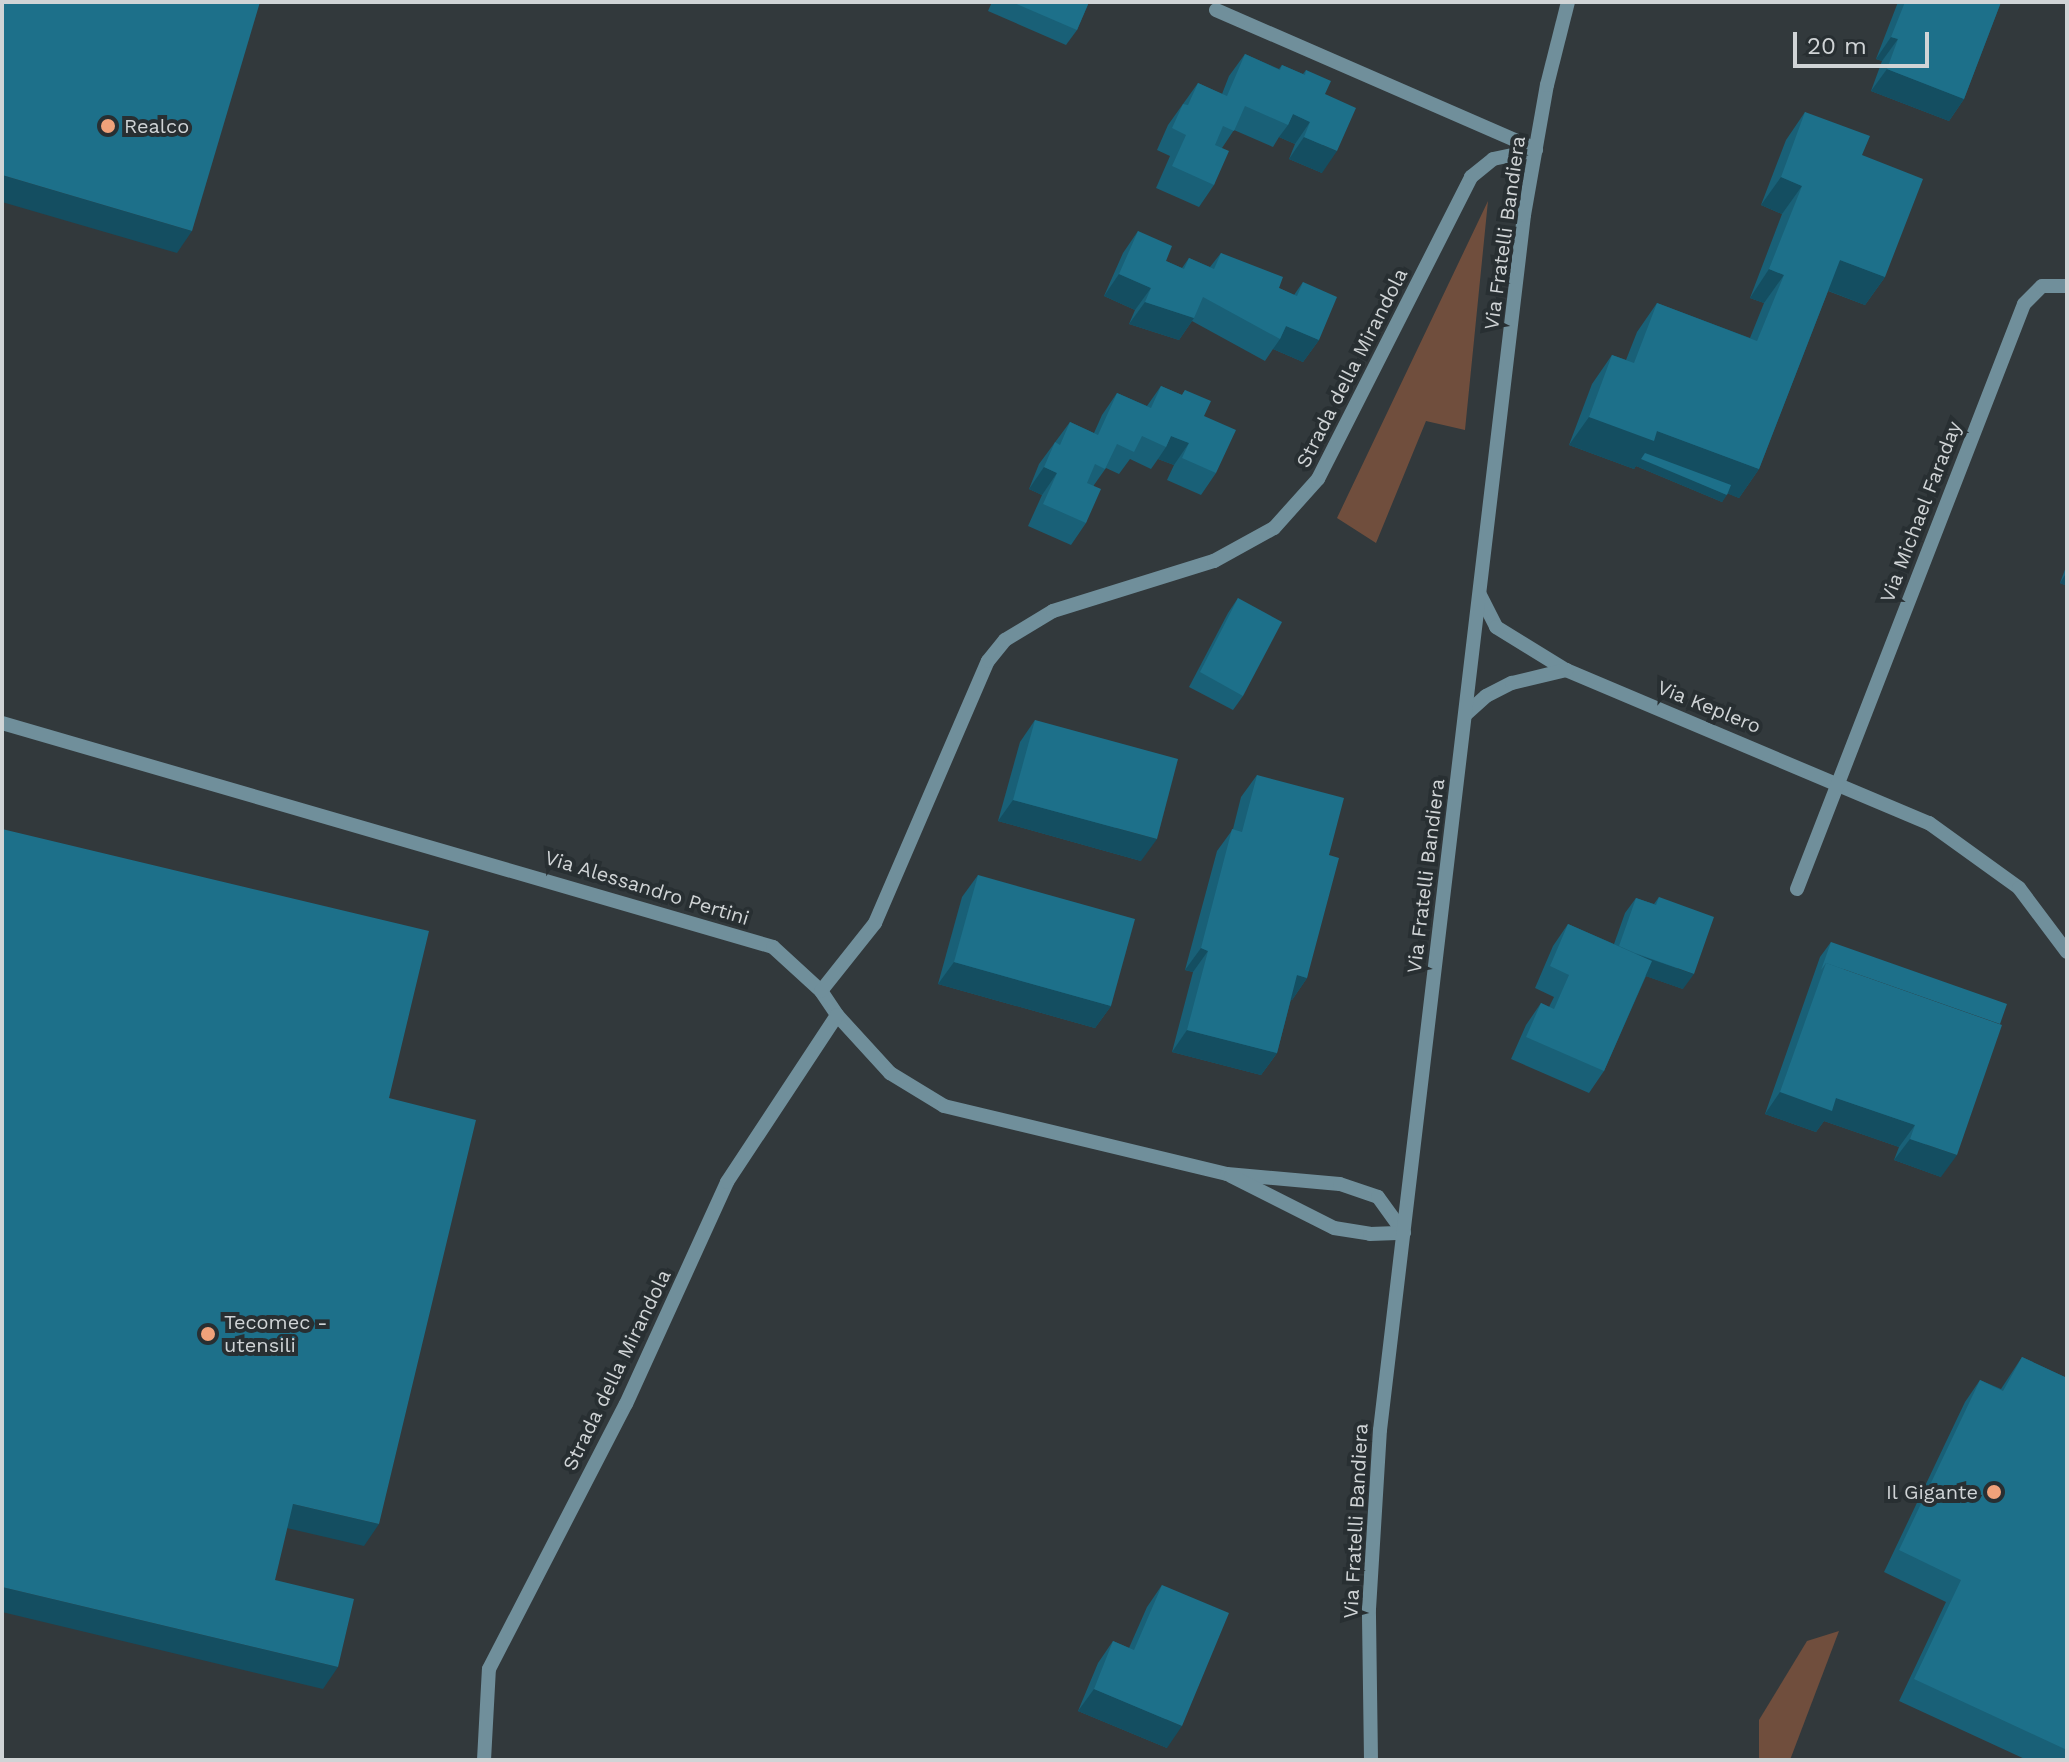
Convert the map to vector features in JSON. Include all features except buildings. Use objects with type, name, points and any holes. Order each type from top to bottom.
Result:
[{"type":"street","name":"Via Fratelli Bandiera","points":[[1371,1760],[1370,1594],[1380,1430],[1536,150],[1568,2]]},
{"type":"street","points":[[1216,10],[1536,150]]},
{"type":"street","name":"Strada della Mirandola","points":[[821,991],[875,923],[988,661],[1005,640],[1022,626],[1076,602],[1214,561],[1245,547],[1282,521],[1318,479],[1471,177],[1493,159],[1536,150]]},
{"type":"street","name":"Via Michael Faraday","points":[[1837,781],[2024,304],[2042,286],[2067,286]]},
{"type":"street","name":"Via Keplero","points":[[1480,595],[1496,627],[1566,670],[1837,781],[1929,823],[1978,854],[2019,888],[2067,952]]},
{"type":"street","points":[[1465,715],[1512,683],[1566,670]]},
{"type":"street","name":"Via Alessandro Pertini","points":[[2,723],[773,947],[821,991],[837,1015],[890,1073],[944,1106],[1227,1174],[1287,1176],[1349,1187],[1378,1197],[1404,1233]]},
{"type":"street","points":[[1797,889],[1837,781]]},
{"type":"street","name":"Strada della Mirandola","points":[[484,1760],[489,1669],[626,1404],[727,1182],[837,1015]]},
{"type":"street","name":"Via Alessandro Pertini","points":[[1227,1174],[1334,1228],[1370,1234],[1404,1233]]},
{"type":"shaded area","points":[[1488,201],[1465,430],[1426,421],[1376,543],[1337,518]]},
{"type":"shaded area","points":[[1839,1631],[1790,1760],[1759,1760],[1759,1720],[1807,1641]]},
{"type":"place","name":"Realco","points":[[108,126]]},
{"type":"place","name":"Tecomec - utensili","points":[[208,1334]]},
{"type":"place","name":"Il Gigante","points":[[1994,1492]]}]
